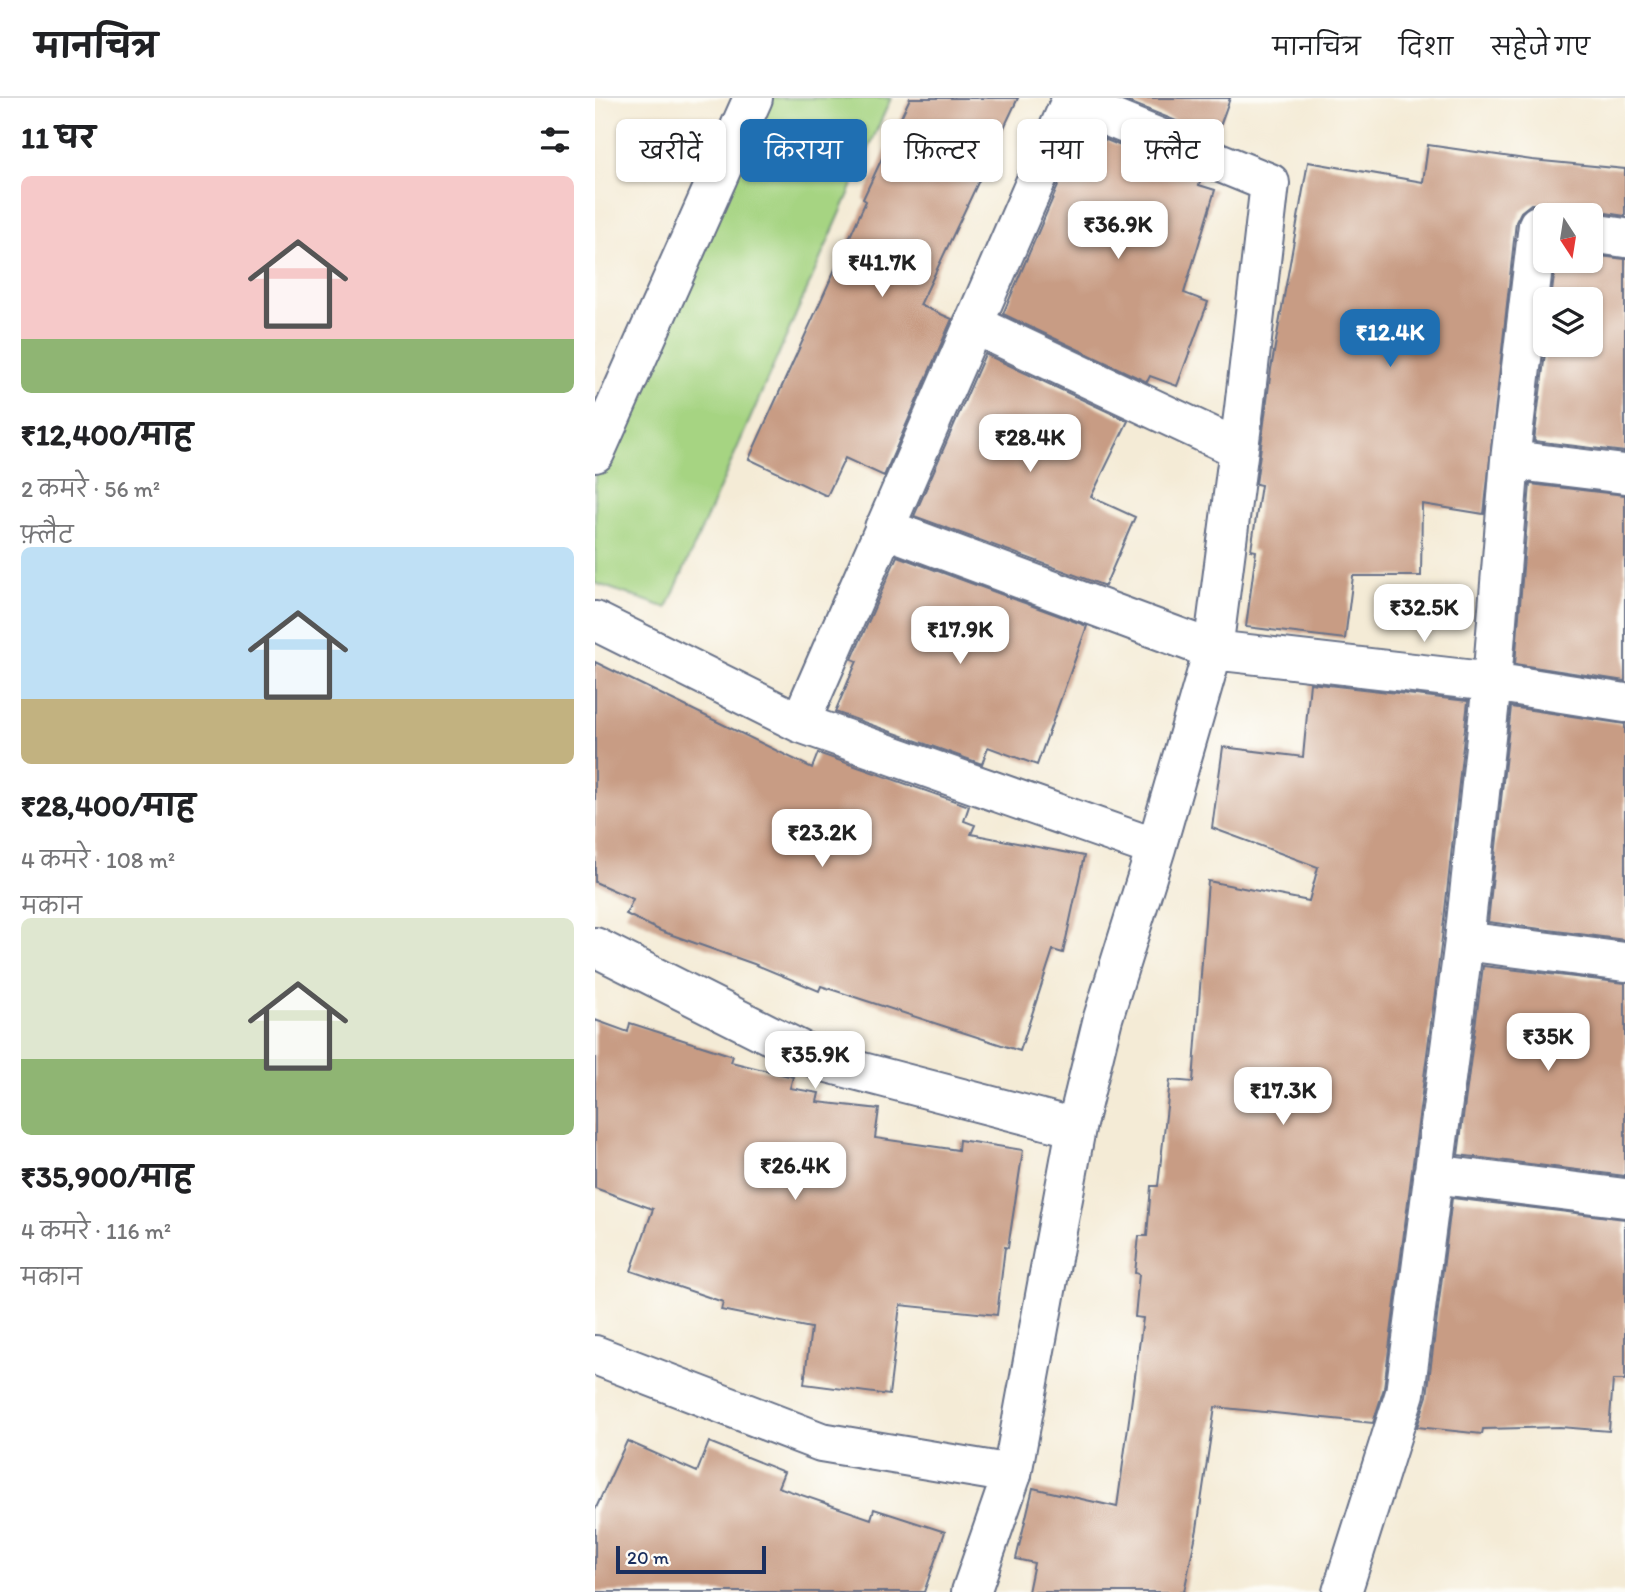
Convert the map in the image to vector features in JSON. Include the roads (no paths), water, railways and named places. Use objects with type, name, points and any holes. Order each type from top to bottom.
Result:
[{"type":"street","points":[[595,453],[753,98]]},
{"type":"street","points":[[800,723],[1071,100],[1270,183],[1240,449],[1213,650],[1103,1018],[1076,1128],[1012,1474],[971,1592]]},
{"type":"street","points":[[1603,235],[1625,238]]},
{"type":"street","points":[[1342,1592],[1405,1393],[1464,941],[1492,682],[1510,460],[1533,268]]},
{"type":"street","points":[[973,324],[1240,449]]},
{"type":"street","points":[[1510,460],[1625,474]]},
{"type":"street","points":[[884,528],[1213,650],[1492,682],[1625,703]]},
{"type":"street","points":[[595,621],[800,723],[1156,848]]},
{"type":"street","points":[[1464,941],[1625,962]]},
{"type":"street","points":[[595,947],[824,1062],[1076,1128]]},
{"type":"street","points":[[1433,1174],[1625,1198]]},
{"type":"street","points":[[595,1355],[821,1442],[1012,1474]]}]
